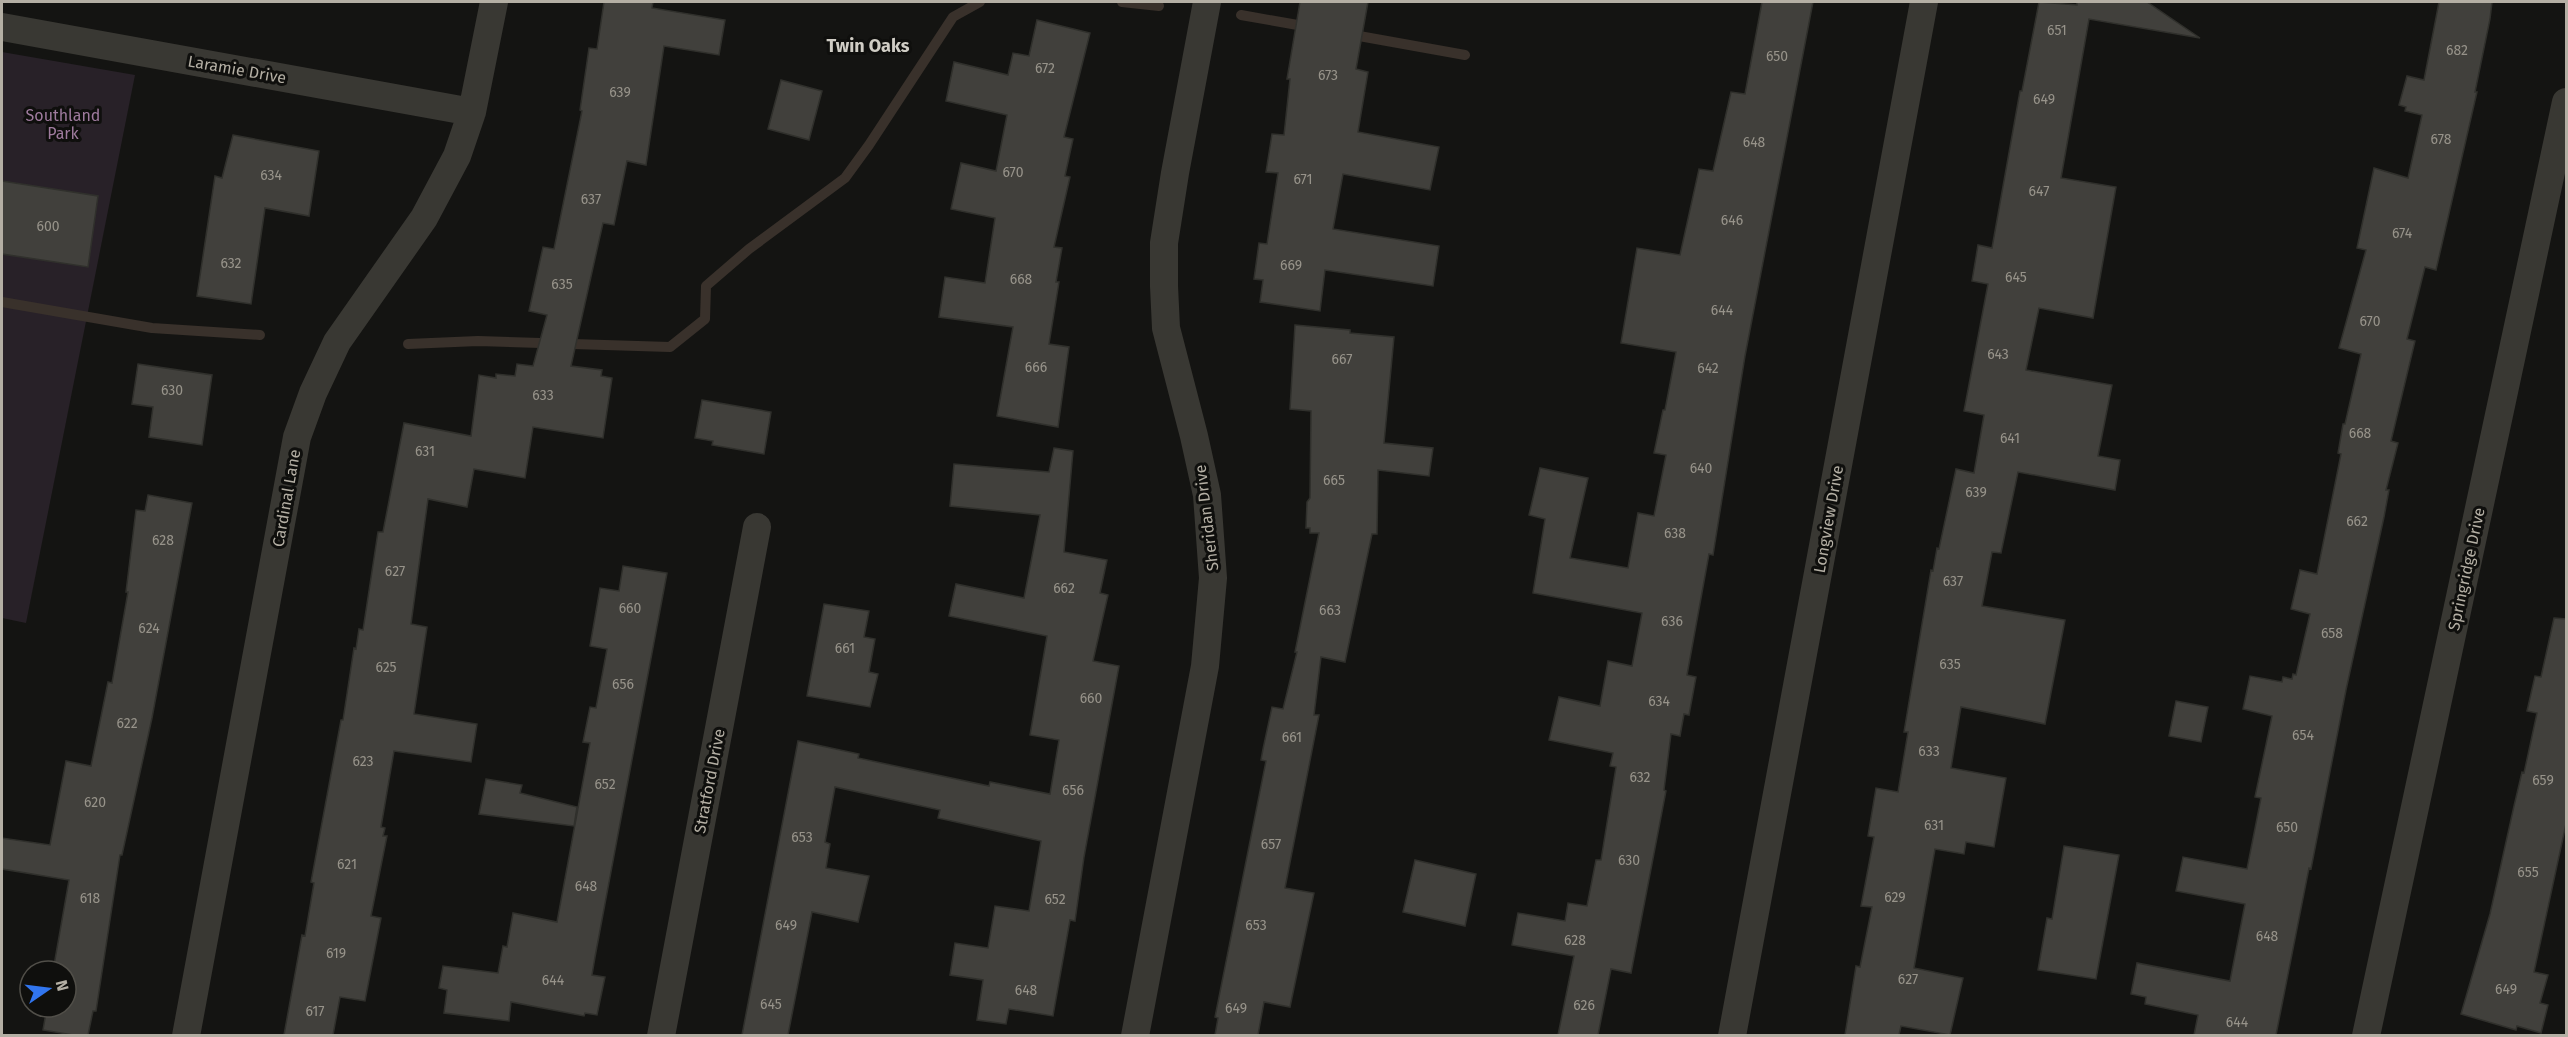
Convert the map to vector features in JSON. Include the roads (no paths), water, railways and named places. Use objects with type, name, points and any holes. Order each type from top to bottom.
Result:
[{"type":"street","name":"Cardinal Lane","points":[[186,1035],[297,436],[313,393],[338,342],[424,218],[457,156],[472,112],[494,2]]},
{"type":"street","name":"Sheridan Drive","points":[[1134,1035],[1205,666],[1213,578],[1207,495],[1166,328],[1164,286],[1164,243],[1207,2]]},
{"type":"street","name":"Longview Drive","points":[[1732,1035],[1924,2]]},
{"type":"street","name":"Laramie Drive","points":[[2,27],[472,112]]},
{"type":"street","name":"Springridge Drive","points":[[2367,1035],[2566,102]]},
{"type":"street","name":"Stratford Drive","points":[[661,1035],[757,527]]},
{"type":"waterway","points":[[408,344],[478,341],[670,347],[705,319],[706,286],[749,249],[845,178],[953,17],[980,2]]},
{"type":"waterway","points":[[1122,2],[1159,6]]},
{"type":"waterway","points":[[1241,15],[1309,27]]},
{"type":"waterway","points":[[1348,34],[1465,55]]},
{"type":"waterway","points":[[2,302],[152,328],[260,335]]},
{"type":"district","name":"Twin Oaks","points":[[868,46]]},
{"type":"park label","name":"Southland Park","points":[[63,124]]}]
